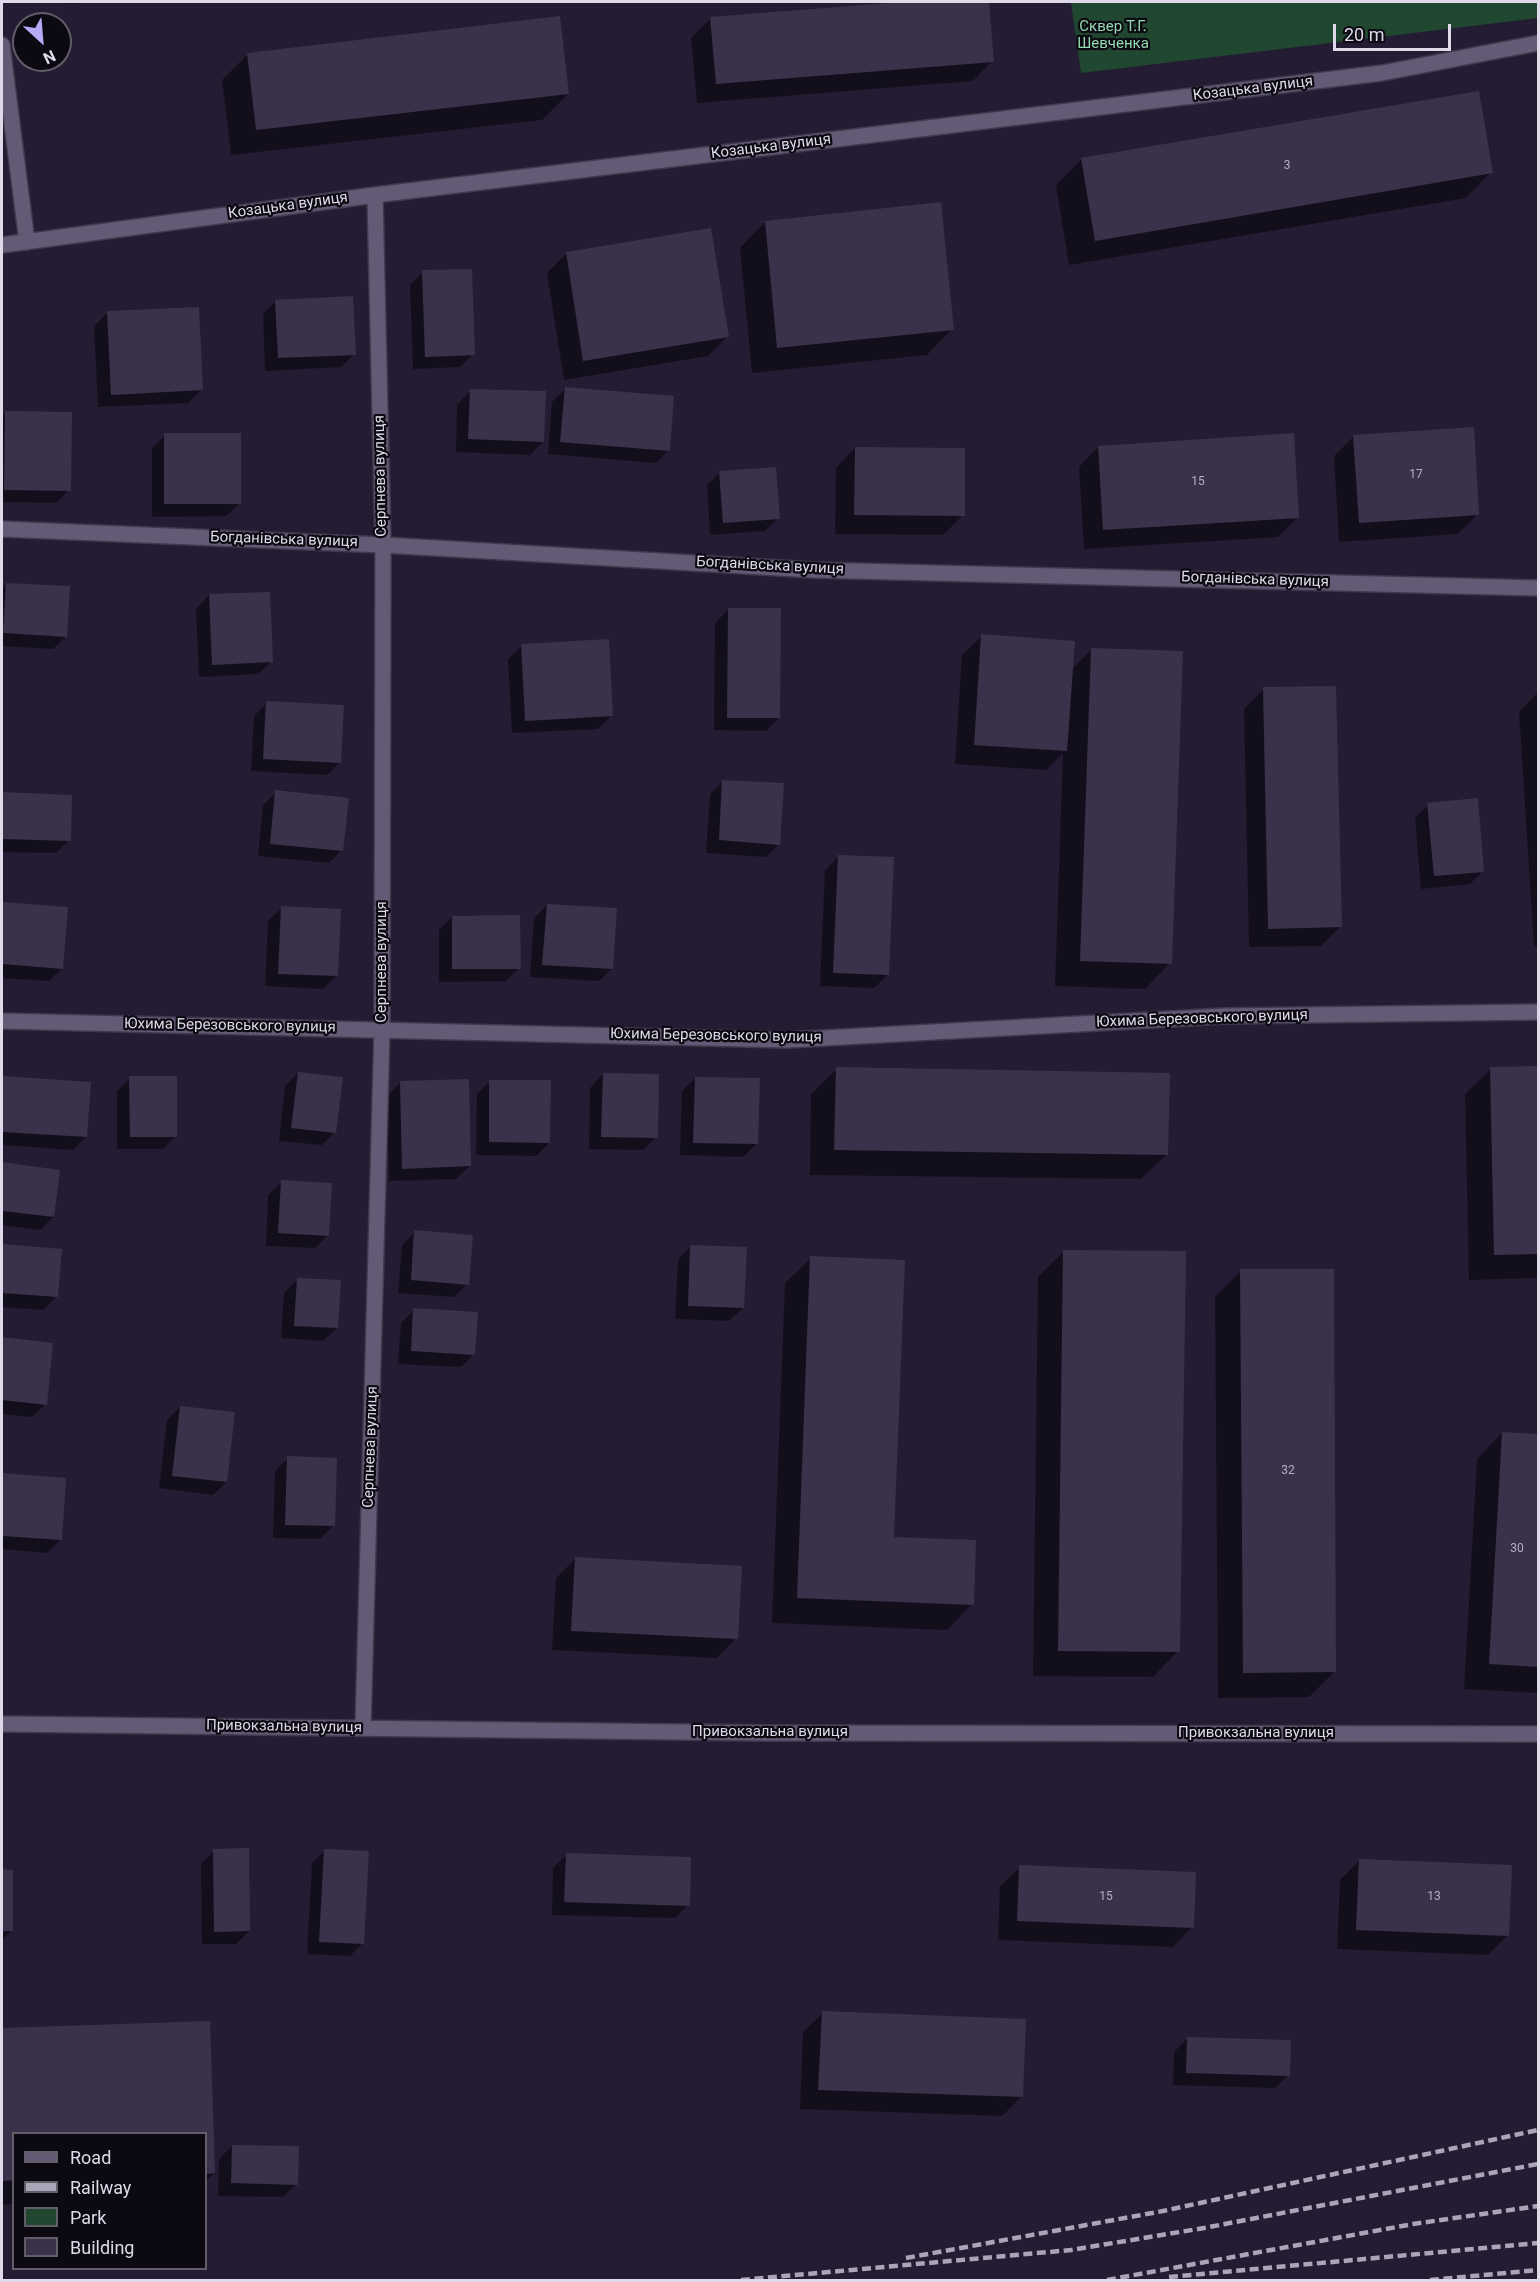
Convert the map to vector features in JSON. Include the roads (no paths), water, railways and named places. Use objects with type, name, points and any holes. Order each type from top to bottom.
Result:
[{"type":"street","name":"Козацька вулиця","points":[[2,245],[375,195],[1382,73],[1539,43]]},
{"type":"street","points":[[2,45],[27,242]]},
{"type":"street","name":"Серпнева вулиця","points":[[363,1728],[382,1029],[383,544],[375,195]]},
{"type":"street","name":"Богданівська вулиця","points":[[2,529],[383,544],[814,570],[1539,588]]},
{"type":"street","name":"Юхима Березовського вулиця","points":[[2,1021],[788,1040],[1224,1016],[1539,1012]]},
{"type":"street","name":"Привокзальна вулиця","points":[[2,1724],[767,1733],[1539,1734]]},
{"type":"railway","points":[[906,2258],[1163,2211],[1538,2130]]},
{"type":"railway","points":[[741,2280],[1071,2250],[1204,2228],[1538,2164]]},
{"type":"railway","points":[[1107,2280],[1413,2224],[1538,2206]]},
{"type":"railway","points":[[1169,2277],[1538,2243]]},
{"type":"railway","points":[[1430,2280],[1538,2270]]},
{"type":"park label","name":"Сквер Т.Г. Шевченка","points":[[1113,36]]}]
